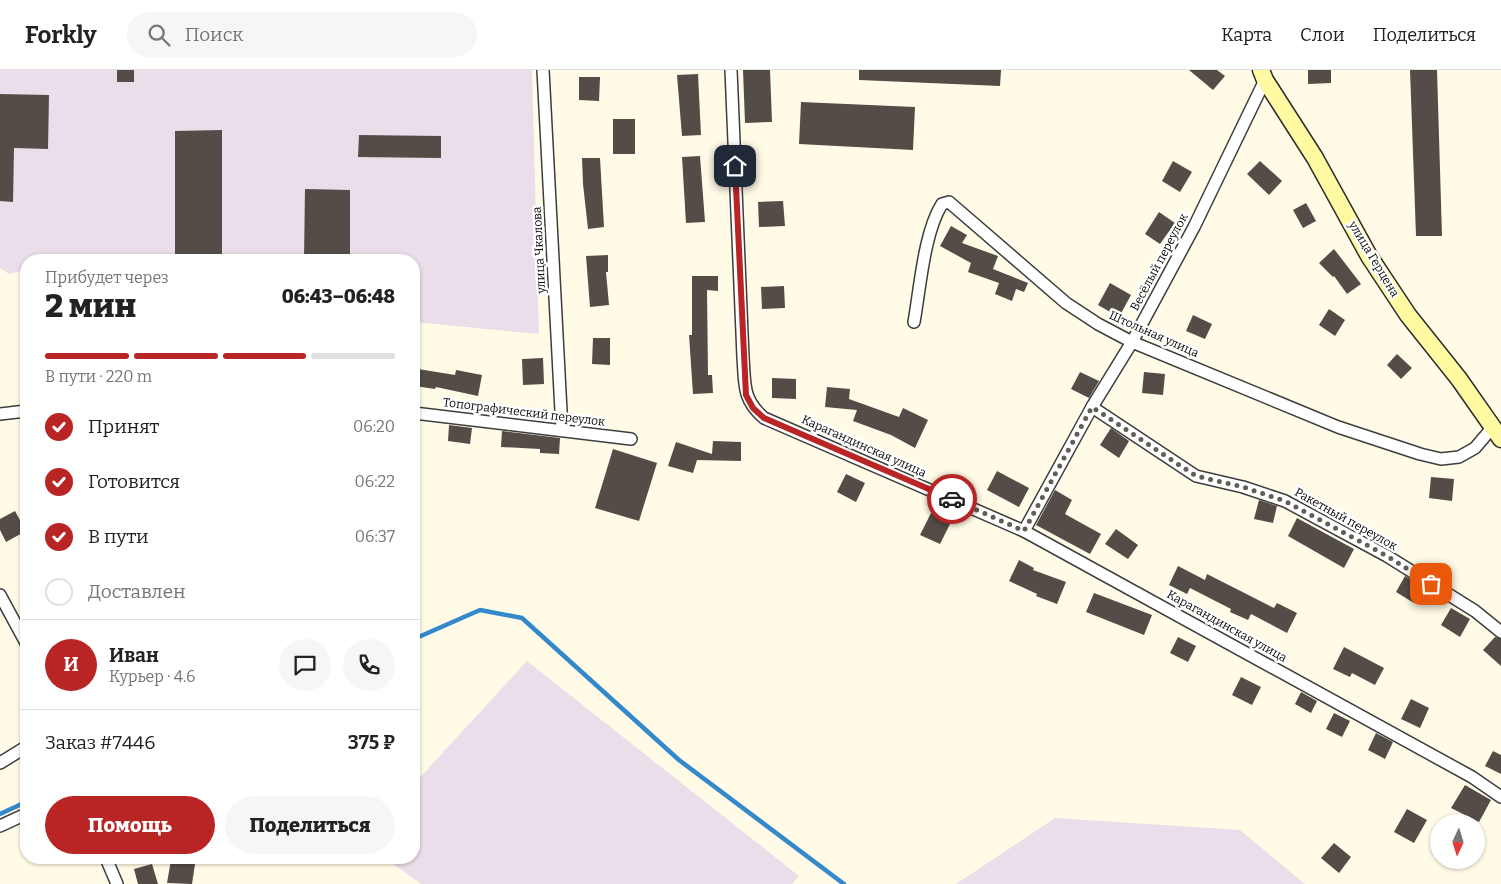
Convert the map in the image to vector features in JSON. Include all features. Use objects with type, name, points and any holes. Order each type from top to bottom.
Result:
[{"type":"main road","name":"улица Герцена","points":[[1263,75],[1315,158],[1369,256],[1408,315],[1497,433]]},
{"type":"street","name":"улица Чкалова","points":[[543,70],[562,430]]},
{"type":"street","name":"Карагандинская улица","points":[[731,70],[743,357],[746,395],[753,408],[764,418],[1024,531],[1472,777],[1501,797]]},
{"type":"street","name":"Весёлый переулок","points":[[1024,531],[1092,407],[1132,342],[1194,227],[1263,75]]},
{"type":"street","name":"Штольная улица","points":[[914,322],[928,243],[937,212],[942,204],[949,202],[1066,303],[1098,324],[1132,342],[1338,427],[1420,454],[1441,459],[1460,457],[1497,433]]},
{"type":"street","name":"Ракетный переулок","points":[[1092,407],[1196,476],[1243,487],[1285,501],[1387,556],[1475,611],[1501,632]]},
{"type":"street","points":[[0,414],[20,412]]},
{"type":"street","name":"Топографический переулок","points":[[420,415],[631,439]]},
{"type":"street","points":[[0,595],[20,632]]},
{"type":"street","points":[[0,763],[20,751]]},
{"type":"street","points":[[0,826],[20,817]]},
{"type":"street","points":[[109,864],[117,884]]},
{"type":"shaded area","points":[[0,70],[532,70],[539,334],[420,323],[420,254],[20,254],[20,271],[9,274],[0,268]]},
{"type":"shaded area","points":[[527,661],[799,876],[792,884],[421,884],[393,864],[420,864],[420,777]]},
{"type":"shaded area","points":[[1055,818],[1240,830],[1305,884],[956,884]]},
{"type":"building","points":[[117,70],[134,70],[134,82],[117,82]]},
{"type":"building","points":[[743,70],[770,70],[772,122],[745,123]]},
{"type":"building","points":[[859,70],[1001,70],[1000,86],[859,80]]},
{"type":"building","points":[[1189,70],[1217,70],[1225,76],[1213,90]]},
{"type":"building","points":[[1308,70],[1331,70],[1331,83],[1308,84]]},
{"type":"building","points":[[1410,70],[1437,70],[1442,236],[1416,236]]},
{"type":"building","points":[[698,74],[701,135],[682,136],[677,75]]},
{"type":"building","points":[[579,77],[600,77],[599,101],[579,100]]},
{"type":"building","points":[[0,94],[49,95],[48,149],[14,148],[13,202],[0,201]]},
{"type":"building","points":[[801,102],[915,107],[913,150],[799,144]]},
{"type":"building","points":[[613,119],[635,119],[635,154],[613,154]]},
{"type":"building","points":[[222,130],[222,254],[175,254],[175,131]]},
{"type":"building","points":[[359,135],[441,136],[441,158],[358,157]]},
{"type":"building","points":[[700,156],[705,222],[686,223],[682,157]]},
{"type":"building","points":[[582,158],[600,158],[604,227],[588,229]]},
{"type":"building","points":[[1173,161],[1192,172],[1180,192],[1162,181]]},
{"type":"building","points":[[1260,161],[1282,181],[1269,195],[1247,174]]},
{"type":"building","points":[[305,189],[350,190],[350,254],[304,254]]},
{"type":"building","points":[[783,201],[785,226],[759,227],[758,202]]},
{"type":"building","points":[[1306,203],[1316,221],[1303,228],[1293,210]]},
{"type":"building","points":[[1159,212],[1175,223],[1160,244],[1145,234]]},
{"type":"building","points":[[951,226],[967,235],[962,243],[998,256],[993,269],[1028,283],[1024,292],[1016,289],[1012,301],[995,294],[999,283],[968,272],[971,263],[940,246]]},
{"type":"building","points":[[1334,249],[1361,284],[1347,294],[1334,276],[1319,263]]},
{"type":"building","points":[[608,255],[608,272],[606,272],[609,305],[590,307],[586,256]]},
{"type":"building","points":[[692,276],[718,276],[718,291],[707,290],[708,375],[712,375],[713,393],[693,394],[689,335],[692,335]]},
{"type":"building","points":[[1110,283],[1131,295],[1119,317],[1098,305]]},
{"type":"building","points":[[784,286],[785,308],[762,309],[761,287]]},
{"type":"building","points":[[1329,309],[1345,320],[1335,336],[1319,325]]},
{"type":"building","points":[[1193,315],[1212,324],[1205,339],[1186,331]]},
{"type":"building","points":[[593,338],[610,338],[610,365],[592,364]]},
{"type":"building","points":[[1397,354],[1412,368],[1401,379],[1387,365]]},
{"type":"building","points":[[543,358],[544,384],[523,385],[522,359]]},
{"type":"building","points":[[420,369],[455,375],[456,370],[482,375],[478,396],[436,387],[435,389],[420,387]]},
{"type":"building","points":[[1080,372],[1099,381],[1089,398],[1071,389]]},
{"type":"building","points":[[1144,372],[1165,374],[1163,395],[1142,393]]},
{"type":"building","points":[[772,378],[796,379],[796,399],[772,398]]},
{"type":"building","points":[[827,387],[850,389],[849,399],[899,417],[903,408],[928,420],[915,448],[891,435],[853,421],[857,410],[825,407]]},
{"type":"building","points":[[449,425],[472,428],[470,444],[448,441]]},
{"type":"building","points":[[1111,428],[1129,441],[1119,458],[1100,445]]},
{"type":"building","points":[[502,431],[560,438],[559,454],[540,453],[540,449],[501,447]]},
{"type":"building","points":[[713,441],[741,442],[741,461],[697,460],[693,473],[668,466],[676,442],[712,454]]},
{"type":"building","points":[[613,449],[657,463],[639,521],[595,508]]},
{"type":"building","points":[[997,471],[1029,488],[1019,507],[987,490]]},
{"type":"building","points":[[846,474],[865,483],[856,502],[837,492]]},
{"type":"building","points":[[1431,477],[1454,479],[1452,501],[1429,498]]},
{"type":"building","points":[[1055,490],[1072,500],[1065,514],[1101,534],[1090,554],[1036,525]]},
{"type":"building","points":[[1259,500],[1277,506],[1273,523],[1254,519]]},
{"type":"building","points":[[15,511],[20,520],[20,534],[6,542],[0,530],[0,519]]},
{"type":"building","points":[[931,513],[951,522],[940,544],[920,535]]},
{"type":"building","points":[[1297,518],[1354,549],[1344,568],[1288,536]]},
{"type":"building","points":[[1116,529],[1138,545],[1128,559],[1105,544]]},
{"type":"building","points":[[1019,560],[1034,568],[1033,570],[1066,582],[1057,604],[1036,596],[1037,594],[1009,581]]},
{"type":"building","points":[[1178,566],[1205,580],[1207,574],[1274,608],[1277,603],[1297,613],[1287,633],[1251,614],[1248,620],[1230,612],[1231,609],[1190,588],[1187,594],[1169,585]]},
{"type":"building","points":[[1405,576],[1424,588],[1414,603],[1396,592]]},
{"type":"building","points":[[1094,593],[1152,615],[1144,635],[1086,612]]},
{"type":"building","points":[[1451,608],[1470,619],[1460,637],[1441,625]]},
{"type":"building","points":[[1178,637],[1196,646],[1188,662],[1170,653]]},
{"type":"building","points":[[1495,637],[1501,639],[1501,666],[1483,650]]},
{"type":"building","points":[[1344,647],[1384,668],[1375,685],[1352,673],[1350,677],[1333,669]]},
{"type":"building","points":[[1241,677],[1261,687],[1252,705],[1232,695]]},
{"type":"building","points":[[1301,692],[1317,701],[1311,713],[1295,704]]},
{"type":"building","points":[[1411,699],[1429,708],[1420,728],[1401,719]]},
{"type":"building","points":[[1334,713],[1350,721],[1342,737],[1326,729]]},
{"type":"building","points":[[1376,733],[1393,742],[1385,759],[1368,750]]},
{"type":"building","points":[[1493,751],[1501,755],[1501,774],[1485,766]]},
{"type":"building","points":[[1465,785],[1491,800],[1483,814],[1463,814],[1451,808]]},
{"type":"building","points":[[1407,809],[1427,820],[1414,843],[1394,832]]},
{"type":"building","points":[[1334,843],[1351,857],[1339,873],[1321,858]]},
{"type":"building","points":[[152,864],[158,884],[138,884],[134,869]]},
{"type":"building","points":[[170,864],[195,864],[192,884],[167,883]]},
{"type":"waterway","points":[[420,636],[480,610],[522,618],[679,760],[844,884]]},
{"type":"waterway","points":[[0,814],[20,805]]},
{"type":"way so far","points":[[952,499],[1024,531],[1092,407],[1196,476],[1243,487],[1285,501],[1387,556],[1431,584]]},
{"type":"route","points":[[735,166],[743,357],[746,395],[753,408],[764,418],[952,499]]}]
